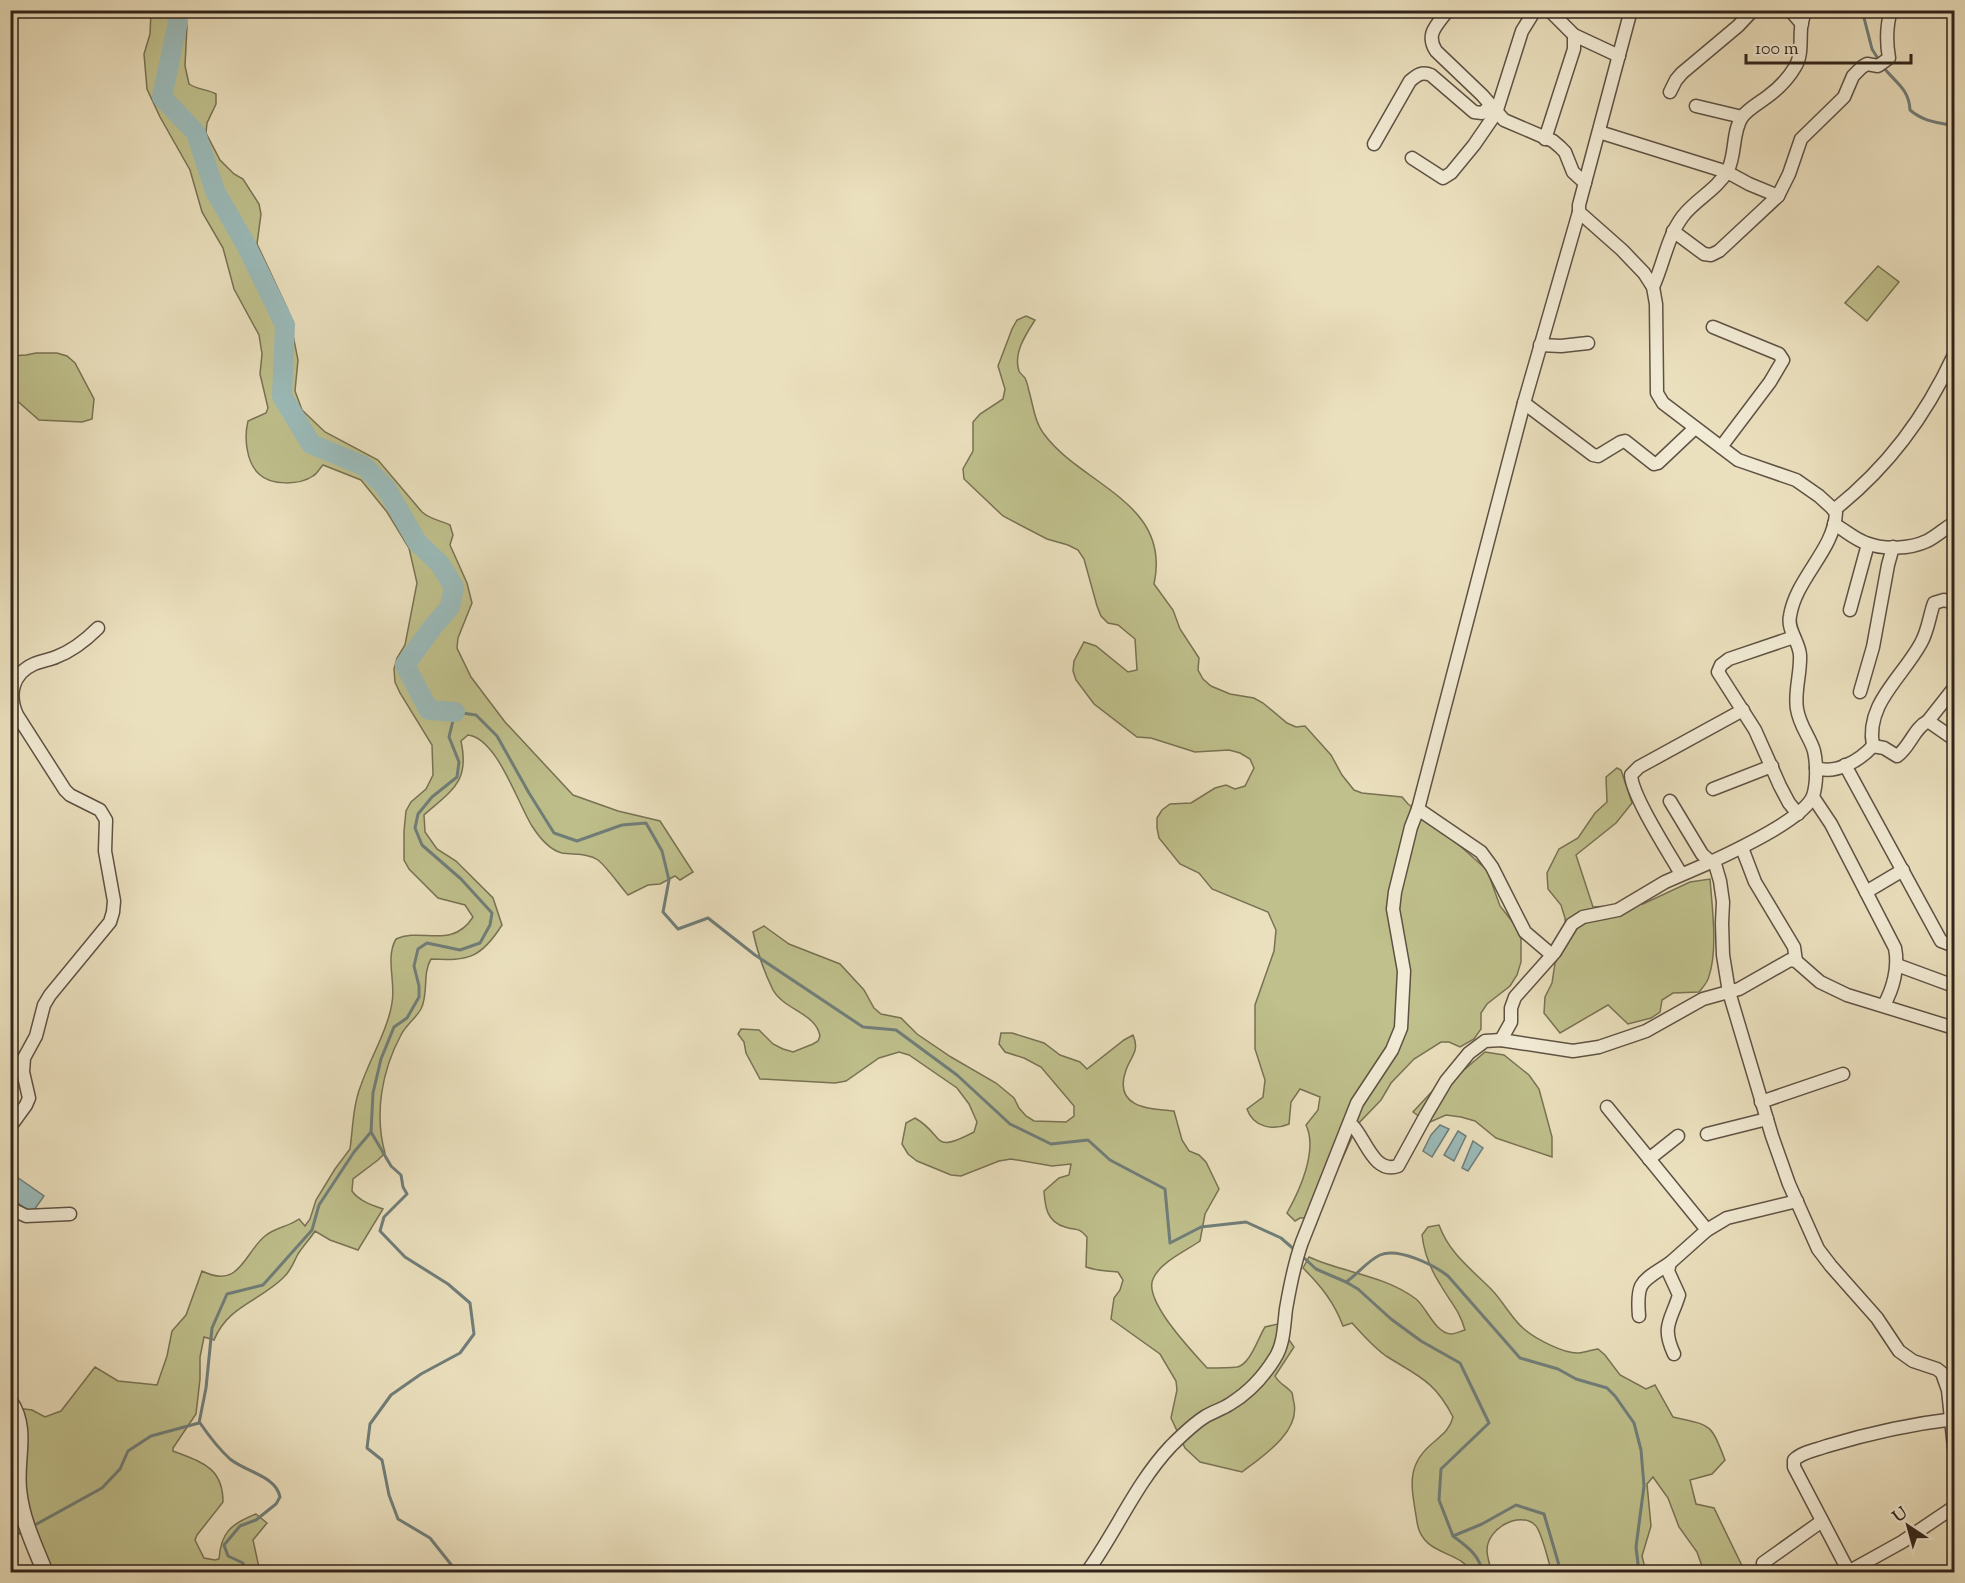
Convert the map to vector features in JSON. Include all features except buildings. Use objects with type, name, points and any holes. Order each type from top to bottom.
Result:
[{"type":"street","points":[[1448,10],[1432,33],[1432,44],[1436,51],[1504,120],[1553,141],[1560,147],[1573,172],[1585,183]]},
{"type":"street","points":[[1412,158],[1443,178],[1447,177],[1474,145],[1494,109],[1522,31],[1535,10]]},
{"type":"street","points":[[1549,10],[1574,34],[1619,56]]},
{"type":"street","points":[[1087,1572],[1168,1449],[1205,1417],[1230,1404],[1246,1392],[1263,1375],[1276,1357],[1281,1342],[1296,1260],[1302,1242],[1357,1103],[1392,1050],[1401,1028],[1404,970],[1394,909],[1395,892],[1524,403],[1579,212],[1631,10]]},
{"type":"street","points":[[1670,92],[1676,80],[1753,10]]},
{"type":"street","points":[[1790,10],[1802,24]]},
{"type":"street","points":[[1653,287],[1673,231],[1684,215],[1712,190],[1727,172],[1742,117],[1779,87],[1797,65],[1800,58],[1802,24],[1807,10]]},
{"type":"street","points":[[1673,231],[1704,254],[1711,255],[1719,251],[1778,196],[1801,140],[1844,97],[1853,76],[1862,67],[1867,64],[1881,64],[1889,58],[1886,42],[1891,10]]},
{"type":"street","points":[[1545,139],[1574,49],[1574,34]]},
{"type":"street","points":[[1374,144],[1410,81],[1420,74],[1431,75],[1474,112],[1482,113],[1494,109]]},
{"type":"street","points":[[1696,106],[1742,117]]},
{"type":"street","points":[[1599,132],[1727,172],[1778,196]]},
{"type":"street","points":[[1501,1040],[1511,1022],[1511,1008],[1515,997],[1552,955],[1572,924],[1583,917],[1618,910],[1681,874],[1742,848],[1798,814],[1813,797],[1816,768],[1814,750],[1803,731],[1797,710],[1800,657],[1789,621],[1797,591],[1826,543],[1836,513],[1819,496],[1796,480],[1738,460],[1663,403],[1657,393],[1656,304],[1653,287],[1644,273],[1622,250],[1579,212]]},
{"type":"street","points":[[1713,327],[1775,352],[1783,360],[1758,399],[1721,447]]},
{"type":"street","points":[[1540,345],[1562,346],[1588,343]]},
{"type":"street","points":[[1834,510],[1890,459],[1938,387],[1954,355]]},
{"type":"street","points":[[1524,403],[1598,456],[1625,441],[1654,464],[1658,463],[1695,428]]},
{"type":"street","points":[[1834,524],[1868,544],[1893,547],[1920,544],[1954,523]]},
{"type":"street","points":[[1850,610],[1868,544]]},
{"type":"street","points":[[1860,692],[1873,647],[1893,547]]},
{"type":"street","points":[[1874,746],[1871,733],[1876,709],[1923,641],[1934,603],[1938,600],[1954,603]]},
{"type":"street","points":[[10,1127],[29,1098],[23,1072],[24,1058],[36,1036],[44,1005],[110,922],[114,901],[105,851],[106,820],[104,813],[65,790],[17,715],[13,706],[12,692],[17,679],[28,667],[68,651],[98,628]]},
{"type":"street","points":[[1794,637],[1729,659],[1721,665],[1718,672],[1755,730],[1785,795],[1798,814]]},
{"type":"street","points":[[1874,746],[1884,748],[1896,756],[1954,688]]},
{"type":"street","points":[[1681,874],[1640,801],[1630,775],[1639,767],[1743,710]]},
{"type":"street","points":[[1928,721],[1954,739]]},
{"type":"street","points":[[1816,768],[1823,771],[1845,765],[1858,759],[1874,746]]},
{"type":"street","points":[[1845,765],[1941,941],[1954,946]]},
{"type":"street","points":[[1713,789],[1772,766]]},
{"type":"street","points":[[1813,797],[1831,824],[1893,941],[1897,965],[1891,993],[1884,1005]]},
{"type":"street","points":[[1670,801],[1702,854],[1715,864],[1723,902],[1723,955],[1729,992],[1761,1102],[1797,1202],[1818,1249],[1877,1318],[1899,1351],[1913,1361],[1942,1373],[1948,1390],[1953,1419],[1954,1448]]},
{"type":"street","points":[[1418,809],[1481,852],[1492,867],[1525,933],[1552,955]]},
{"type":"street","points":[[1742,848],[1755,882],[1794,947],[1796,961]]},
{"type":"street","points":[[1866,892],[1903,870]]},
{"type":"street","points":[[1349,1126],[1353,1126],[1359,1133],[1379,1164],[1388,1167],[1398,1166],[1435,1098],[1469,1053],[1485,1041],[1501,1040],[1573,1051],[1599,1047],[1646,1031],[1703,999],[1739,989],[1790,960],[1796,961],[1820,982],[1847,995],[1954,1028]]},
{"type":"street","points":[[1897,965],[1954,986]]},
{"type":"street","points":[[1761,1102],[1843,1074]]},
{"type":"street","points":[[1606,1107],[1707,1230]]},
{"type":"street","points":[[1707,1134],[1767,1119]]},
{"type":"street","points":[[1649,1159],[1678,1136]]},
{"type":"street","points":[[1639,1316],[1637,1295],[1645,1280],[1670,1263],[1718,1222],[1736,1215],[1797,1202]]},
{"type":"street","points":[[10,1208],[26,1216],[70,1214]]},
{"type":"street","points":[[1670,1263],[1668,1271],[1679,1295],[1668,1325],[1668,1341],[1674,1354]]},
{"type":"street","points":[[10,1402],[16,1411],[22,1436],[17,1467],[23,1514],[45,1572]]},
{"type":"street","points":[[1953,1419],[1884,1430],[1812,1451],[1795,1458],[1794,1467],[1848,1572],[1902,1542],[1954,1507]]},
{"type":"street","points":[[1763,1563],[1822,1521]]},
{"type":"green space","points":[[151,11],[184,11],[187,26],[185,66],[189,84],[216,94],[216,104],[207,123],[206,133],[220,160],[234,174],[243,179],[259,204],[261,214],[257,244],[288,310],[298,360],[295,391],[302,410],[325,432],[378,460],[425,515],[450,525],[453,535],[450,545],[467,583],[472,603],[458,638],[457,648],[471,677],[505,722],[573,795],[618,811],[660,821],[693,872],[680,880],[675,876],[628,895],[598,860],[585,855],[562,853],[545,842],[526,816],[506,773],[488,747],[479,739],[468,735],[461,741],[463,766],[461,776],[450,791],[424,815],[425,832],[437,849],[456,861],[493,898],[502,925],[487,945],[473,955],[455,959],[431,959],[428,965],[425,997],[421,1009],[401,1035],[385,1077],[380,1123],[385,1153],[353,1179],[352,1191],[358,1197],[383,1209],[358,1250],[330,1240],[315,1231],[283,1278],[227,1319],[214,1340],[204,1337],[200,1357],[196,1414],[173,1448],[173,1451],[201,1463],[215,1473],[222,1490],[223,1502],[195,1540],[204,1558],[219,1559],[222,1542],[229,1530],[240,1521],[256,1514],[267,1523],[253,1540],[260,1572],[41,1572],[12,1488],[10,1407],[32,1410],[45,1417],[61,1411],[95,1367],[118,1381],[157,1385],[167,1356],[172,1331],[186,1315],[202,1271],[215,1276],[233,1273],[269,1233],[299,1219],[305,1226],[310,1219],[316,1200],[350,1149],[358,1093],[390,1013],[393,995],[391,954],[396,939],[416,935],[436,936],[456,933],[473,917],[465,905],[438,898],[409,869],[404,860],[406,811],[411,802],[426,789],[433,775],[432,745],[395,682],[394,669],[397,658],[405,645],[417,583],[409,548],[387,512],[361,480],[323,465],[316,474],[301,481],[286,483],[271,481],[259,474],[251,463],[246,442],[248,421],[266,413],[268,408],[260,374],[262,354],[259,335],[234,289],[223,248],[202,212],[190,170],[147,89],[144,54],[150,34]]},
{"type":"green space","points":[[1878,266],[1899,282],[1867,321],[1845,303]]},
{"type":"green space","points":[[1026,316],[1035,320],[1021,344],[1018,364],[1019,371],[1026,381],[1038,425],[1060,452],[1120,497],[1137,514],[1150,533],[1156,556],[1154,584],[1173,610],[1180,629],[1199,658],[1198,670],[1203,679],[1211,686],[1230,694],[1254,698],[1287,723],[1296,727],[1305,726],[1331,755],[1354,790],[1362,793],[1402,797],[1439,827],[1487,870],[1500,906],[1515,925],[1521,939],[1521,962],[1517,975],[1510,986],[1487,1004],[1481,1013],[1481,1029],[1474,1039],[1460,1047],[1449,1042],[1441,1042],[1414,1059],[1391,1083],[1381,1100],[1358,1124],[1321,1206],[1307,1218],[1295,1221],[1287,1213],[1306,1170],[1310,1146],[1306,1125],[1318,1110],[1320,1097],[1300,1089],[1291,1102],[1289,1124],[1277,1127],[1259,1124],[1247,1109],[1263,1097],[1265,1080],[1255,1049],[1255,1005],[1274,951],[1276,930],[1268,912],[1212,889],[1199,873],[1180,864],[1159,838],[1157,828],[1157,818],[1170,804],[1191,803],[1215,788],[1226,785],[1235,789],[1245,786],[1254,768],[1250,759],[1229,750],[1195,752],[1151,738],[1137,737],[1094,704],[1076,680],[1073,671],[1074,661],[1084,642],[1096,646],[1128,672],[1137,670],[1135,639],[1118,625],[1108,623],[1101,616],[1084,559],[1078,550],[1047,539],[1003,516],[964,479],[963,469],[973,451],[973,422],[980,414],[1003,399],[1005,389],[998,366],[1017,320]]},
{"type":"green space","points":[[57,353],[67,356],[75,363],[94,399],[92,419],[82,422],[39,420],[15,399],[11,399],[11,356]]},
{"type":"green space","points":[[1617,768],[1621,770],[1632,803],[1616,823],[1576,855],[1593,907],[1643,904],[1690,882],[1710,879],[1714,928],[1712,965],[1708,980],[1699,992],[1673,993],[1662,1000],[1660,1012],[1651,1018],[1628,1024],[1608,1005],[1560,1033],[1544,1013],[1545,997],[1552,983],[1555,963],[1567,944],[1565,918],[1561,905],[1548,889],[1547,873],[1559,849],[1578,838],[1595,813],[1607,802],[1606,777]]},
{"type":"green space","points":[[764,926],[789,944],[840,964],[864,990],[874,1008],[881,1014],[901,1018],[917,1034],[996,1083],[1014,1098],[1026,1116],[1034,1121],[1066,1122],[1074,1116],[1074,1106],[1041,1067],[1005,1052],[999,1044],[1001,1033],[1012,1033],[1044,1043],[1060,1055],[1080,1062],[1087,1069],[1133,1035],[1136,1045],[1126,1070],[1123,1082],[1124,1092],[1135,1104],[1174,1111],[1182,1140],[1189,1151],[1199,1155],[1206,1162],[1219,1189],[1205,1214],[1200,1241],[1167,1262],[1156,1273],[1152,1288],[1155,1300],[1171,1326],[1207,1368],[1242,1365],[1250,1356],[1265,1327],[1278,1324],[1294,1347],[1275,1376],[1292,1393],[1294,1414],[1286,1433],[1278,1442],[1242,1472],[1200,1462],[1185,1448],[1171,1418],[1177,1390],[1176,1381],[1160,1354],[1111,1319],[1114,1298],[1123,1280],[1118,1272],[1086,1267],[1087,1237],[1079,1230],[1054,1222],[1048,1213],[1044,1191],[1059,1178],[1069,1175],[1071,1164],[1052,1166],[1011,1159],[999,1161],[961,1176],[951,1175],[917,1161],[908,1154],[902,1144],[906,1123],[915,1118],[940,1140],[951,1142],[974,1132],[977,1122],[969,1104],[957,1088],[909,1055],[899,1052],[879,1058],[846,1081],[835,1083],[760,1079],[746,1053],[744,1042],[738,1034],[741,1029],[759,1030],[773,1044],[793,1052],[813,1044],[820,1036],[813,1022],[784,1002],[773,990],[753,932]]},
{"type":"green space","points":[[1485,1052],[1504,1055],[1529,1075],[1539,1089],[1552,1137],[1552,1157],[1496,1138],[1475,1121],[1446,1115],[1428,1123],[1413,1112],[1438,1085],[1459,1074]]},
{"type":"green space","points":[[1439,1225],[1455,1252],[1529,1333],[1550,1345],[1573,1353],[1598,1349],[1620,1375],[1646,1389],[1655,1385],[1673,1417],[1703,1425],[1712,1432],[1725,1460],[1712,1474],[1690,1480],[1696,1504],[1714,1508],[1745,1572],[1704,1572],[1697,1552],[1679,1527],[1668,1498],[1653,1477],[1647,1484],[1651,1526],[1642,1556],[1646,1572],[1552,1572],[1538,1528],[1528,1521],[1521,1520],[1505,1524],[1492,1535],[1488,1542],[1488,1558],[1492,1572],[1470,1572],[1459,1560],[1426,1541],[1420,1533],[1417,1522],[1412,1478],[1418,1460],[1424,1451],[1443,1434],[1453,1417],[1439,1395],[1425,1380],[1386,1356],[1352,1323],[1343,1326],[1326,1295],[1303,1268],[1309,1257],[1377,1279],[1416,1299],[1445,1333],[1456,1333],[1465,1330],[1463,1323],[1434,1273],[1426,1254],[1422,1235],[1428,1227]]},
{"type":"water","points":[[1440,1125],[1449,1129],[1432,1157],[1423,1151],[1431,1135]]},
{"type":"water","points":[[1458,1131],[1466,1136],[1454,1161],[1444,1155]]},
{"type":"water","points":[[1473,1141],[1483,1148],[1468,1171],[1462,1168]]},
{"type":"water","points":[[17,1177],[44,1196],[32,1213],[11,1198],[11,1187]]},
{"type":"waterway","points":[[175,10],[178,22],[162,97],[196,133],[215,191],[245,243],[285,325],[282,396],[311,444],[364,466],[386,488],[417,542],[440,564],[454,587],[450,607],[405,665],[429,710],[455,712]]},
{"type":"waterway","points":[[1862,10],[1872,49],[1880,62]]},
{"type":"waterway","points":[[1884,68],[1904,91],[1910,110],[1926,119],[1954,126]]},
{"type":"waterway","points":[[33,1526],[102,1488],[120,1469],[128,1451],[151,1436],[199,1423],[206,1388],[212,1328],[227,1294],[263,1285],[312,1230],[319,1205],[354,1152],[371,1132],[373,1093],[381,1059],[394,1027],[407,1018],[419,997],[414,966],[418,949],[427,943],[460,950],[480,943],[490,925],[492,913],[461,879],[422,845],[415,828],[418,814],[432,797],[457,777],[459,762],[449,737],[455,712],[476,715],[497,736],[554,833],[577,841],[622,825],[646,823],[662,851],[669,880],[663,912],[678,929],[708,918],[755,955],[863,1027],[896,1030],[957,1075],[1010,1124],[1051,1144],[1088,1140],[1110,1160],[1165,1189],[1170,1243],[1201,1227],[1246,1222],[1281,1238],[1296,1251]]},
{"type":"waterway","points":[[371,1132],[391,1166],[401,1175],[407,1194],[384,1217],[380,1231],[405,1257],[448,1284],[470,1303],[474,1334],[460,1353],[421,1374],[391,1395],[370,1424],[367,1448],[382,1460],[389,1495],[398,1519],[430,1538],[457,1572]]},
{"type":"waterway","points":[[1346,1282],[1380,1255],[1396,1253],[1416,1258],[1448,1276],[1520,1358],[1558,1369],[1576,1379],[1607,1388],[1634,1423],[1641,1450],[1644,1486],[1636,1547],[1639,1572]]},
{"type":"waterway","points":[[1301,1255],[1316,1269],[1358,1289],[1391,1319],[1421,1341],[1460,1363],[1489,1423],[1441,1469],[1439,1500],[1453,1536],[1482,1524],[1516,1505],[1544,1514],[1561,1572]]},
{"type":"waterway","points":[[200,1423],[230,1459],[267,1479],[273,1484],[280,1497],[276,1504],[256,1520],[240,1526],[224,1545],[228,1556],[243,1563],[245,1572]]},
{"type":"waterway","points":[[10,1531],[18,1534],[22,1532]]},
{"type":"waterway","points":[[1453,1536],[1475,1556],[1482,1572]]}]
